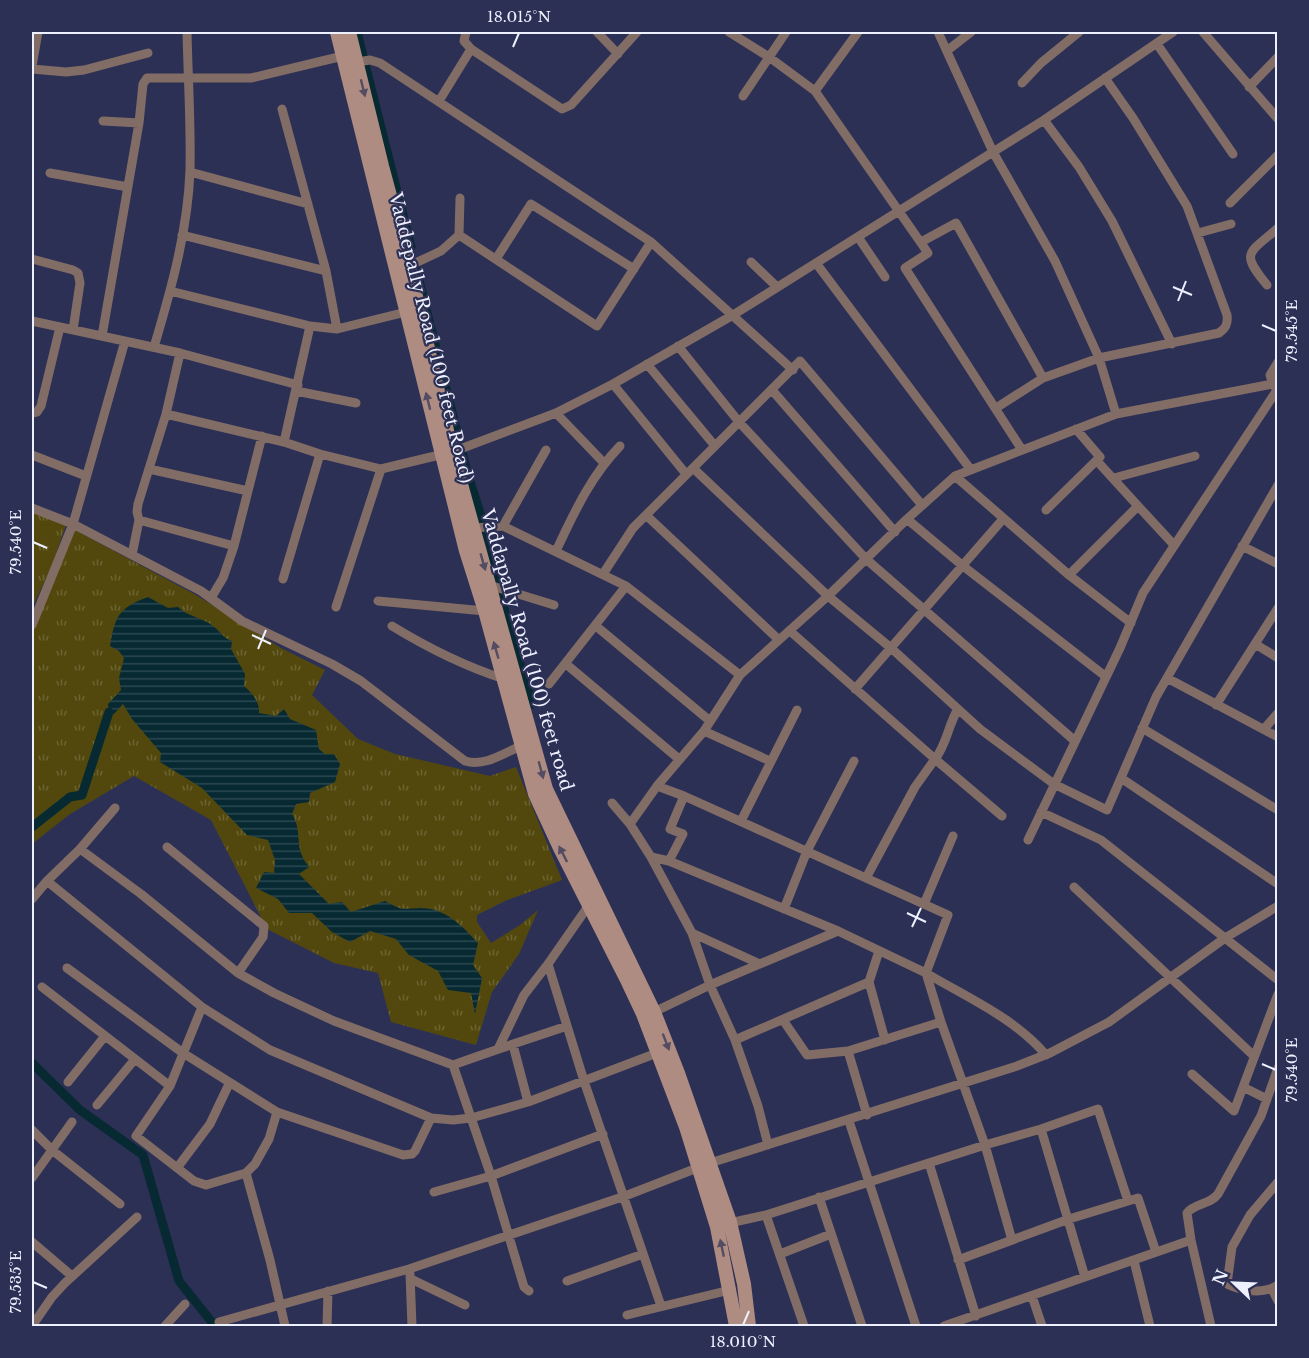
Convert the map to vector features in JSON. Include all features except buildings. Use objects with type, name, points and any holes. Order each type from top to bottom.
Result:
[{"type":"main road","name":"Vaddepally Road (100 feet Road)","points":[[336,32],[357,59],[406,312],[455,450],[469,560],[535,794],[627,980],[705,1166]]},
{"type":"main road","name":"Vaddapally Road (100) feet road","points":[[349,32],[382,166],[415,264],[455,450],[482,528],[546,789],[654,1012],[744,1284],[749,1326]]},
{"type":"main road","points":[[724,1225],[736,1326]]},
{"type":"street","points":[[38,32],[32,64],[66,72],[84,70],[148,53]]},
{"type":"street","points":[[154,347],[170,291],[182,235],[190,172],[187,32]]},
{"type":"street","points":[[465,32],[464,41],[471,49],[562,109],[571,105],[637,32]]},
{"type":"street","points":[[597,32],[618,54]]},
{"type":"street","points":[[729,32],[770,57],[814,91],[900,211],[928,253],[905,268],[1022,450]]},
{"type":"street","points":[[743,96],[786,32]]},
{"type":"street","points":[[814,91],[858,32]]},
{"type":"street","points":[[938,32],[993,152],[1055,261],[1099,358],[1116,414]]},
{"type":"street","points":[[948,50],[971,32]]},
{"type":"street","points":[[1022,83],[1041,63],[1079,32]]},
{"type":"street","points":[[166,414],[262,436],[320,454],[381,469],[455,450],[556,413],[613,384],[733,315],[1044,120],[1157,44],[1171,32]]},
{"type":"street","points":[[1203,32],[1278,119]]},
{"type":"street","points":[[1157,44],[1233,154]]},
{"type":"street","points":[[439,101],[471,49]]},
{"type":"street","points":[[1249,87],[1278,57]]},
{"type":"street","points":[[102,336],[129,188],[143,84],[147,78],[251,78],[357,59],[380,63],[651,242],[792,369]]},
{"type":"street","points":[[996,408],[1043,378],[1099,358],[1219,333],[1226,328],[1228,323],[1187,206],[1133,118],[1105,78]]},
{"type":"street","points":[[282,109],[326,271],[337,329]]},
{"type":"street","points":[[1044,120],[1113,221],[1172,344]]},
{"type":"street","points":[[103,122],[139,123]]},
{"type":"street","points":[[1230,203],[1278,155]]},
{"type":"street","points":[[190,172],[308,204]]},
{"type":"street","points":[[50,173],[129,188]]},
{"type":"street","points":[[415,264],[441,251],[459,235],[460,198]]},
{"type":"street","points":[[496,260],[531,204],[634,269]]},
{"type":"street","points":[[921,242],[956,223],[1043,378]]},
{"type":"street","points":[[1198,233],[1231,224]]},
{"type":"street","points":[[1267,285],[1252,267],[1250,255],[1278,228]]},
{"type":"street","points":[[182,235],[326,271]]},
{"type":"street","points":[[459,235],[597,326],[651,242]]},
{"type":"street","points":[[858,237],[885,277]]},
{"type":"street","points":[[32,259],[78,273],[80,283],[73,330]]},
{"type":"street","points":[[751,262],[777,287]]},
{"type":"street","points":[[816,263],[971,470]]},
{"type":"street","points":[[170,291],[310,326],[337,329],[406,312]]},
{"type":"street","points":[[32,321],[180,353],[356,403]]},
{"type":"street","points":[[284,442],[310,326]]},
{"type":"street","points":[[32,413],[37,412],[41,406],[60,327]]},
{"type":"street","points":[[32,625],[73,524],[125,340]]},
{"type":"street","points":[[678,346],[739,422],[866,559],[1075,741]]},
{"type":"street","points":[[132,555],[139,520],[136,512],[166,414],[180,353]]},
{"type":"street","points":[[603,574],[633,528],[800,361],[922,505]]},
{"type":"street","points":[[1028,840],[1143,593],[1277,390],[1270,375],[1278,362]]},
{"type":"street","points":[[647,364],[715,446]]},
{"type":"street","points":[[613,384],[689,471],[980,729],[1054,784],[1107,810],[1156,698],[1278,484]]},
{"type":"street","points":[[630,824],[657,786],[704,731],[740,675],[955,476],[1116,414],[1275,385]]},
{"type":"street","points":[[772,390],[894,532]]},
{"type":"street","points":[[556,413],[604,463]]},
{"type":"street","points":[[1046,510],[1100,457],[1076,429]]},
{"type":"street","points":[[211,598],[223,578],[234,546],[262,436]]},
{"type":"street","points":[[556,551],[581,497],[604,463],[620,446]]},
{"type":"street","points":[[503,526],[546,450]]},
{"type":"street","points":[[283,579],[320,454]]},
{"type":"street","points":[[32,455],[86,476]]},
{"type":"street","points":[[1114,478],[1196,456]]},
{"type":"street","points":[[1097,461],[1174,545]]},
{"type":"street","points":[[149,469],[248,491]]},
{"type":"street","points":[[336,607],[381,469]]},
{"type":"street","points":[[955,476],[1069,575],[1131,623]]},
{"type":"street","points":[[1069,575],[1138,506]]},
{"type":"street","points":[[32,508],[73,524],[201,591],[242,621],[332,664],[361,681],[465,760],[475,764],[488,761],[523,745]]},
{"type":"street","points":[[647,516],[779,640]]},
{"type":"street","points":[[907,519],[963,566],[1105,676]]},
{"type":"street","points":[[855,689],[1003,519]]},
{"type":"street","points":[[139,520],[234,546]]},
{"type":"street","points":[[482,528],[503,526],[626,586],[740,675]]},
{"type":"street","points":[[1242,546],[1278,564]]},
{"type":"street","points":[[549,684],[626,586]]},
{"type":"street","points":[[497,588],[554,605]]},
{"type":"street","points":[[378,601],[485,611]]},
{"type":"street","points":[[1216,705],[1278,608]]},
{"type":"street","points":[[392,626],[469,668],[504,679]]},
{"type":"street","points":[[596,626],[710,721]]},
{"type":"street","points":[[790,631],[1002,816]]},
{"type":"street","points":[[1255,644],[1278,658]]},
{"type":"street","points":[[566,664],[680,759]]},
{"type":"street","points":[[1167,678],[1278,737]]},
{"type":"street","points":[[866,878],[915,787],[944,749],[948,729],[958,709]]},
{"type":"street","points":[[741,820],[796,710]]},
{"type":"street","points":[[1264,729],[1278,713]]},
{"type":"street","points":[[1143,728],[1278,810]]},
{"type":"street","points":[[704,731],[770,761]]},
{"type":"street","points":[[784,909],[807,851],[854,761]]},
{"type":"street","points":[[1121,778],[1278,884]]},
{"type":"street","points":[[657,786],[741,820],[948,915],[926,973],[985,1145],[1012,1240]]},
{"type":"street","points":[[669,861],[683,834],[670,829],[684,796]]},
{"type":"street","points":[[612,803],[630,824],[651,857],[692,933],[710,985],[735,1040],[758,1106],[768,1145]]},
{"type":"street","points":[[32,899],[116,808]]},
{"type":"street","points":[[1041,812],[1101,840],[1278,980]]},
{"type":"street","points":[[924,904],[953,837]]},
{"type":"street","points":[[167,847],[264,926],[263,937],[238,973]]},
{"type":"street","points":[[80,849],[141,894],[238,973],[334,1021],[453,1065],[499,1047],[513,1045],[567,1026]]},
{"type":"street","points":[[651,857],[669,861],[838,931],[926,973],[1014,1026],[1038,1045],[1046,1055]]},
{"type":"street","points":[[47,881],[202,1006],[274,1052],[431,1118],[453,1120],[471,1118],[528,1102],[657,1053]]},
{"type":"street","points":[[1074,887],[1254,1056]]},
{"type":"street","points":[[499,1047],[524,994],[589,905]]},
{"type":"street","points":[[219,1322],[280,1303],[409,1269],[625,1196],[705,1166],[1046,1055],[1109,1022],[1225,938],[1278,906]]},
{"type":"street","points":[[654,1012],[710,985],[838,931]]},
{"type":"street","points":[[692,933],[760,964]]},
{"type":"street","points":[[879,951],[869,982],[885,1040]]},
{"type":"street","points":[[548,964],[661,1306]]},
{"type":"street","points":[[67,968],[183,1053],[229,1084],[277,1112],[403,1155],[412,1154],[415,1151],[431,1118]]},
{"type":"street","points":[[735,1040],[869,982]]},
{"type":"street","points":[[42,987],[170,1086]]},
{"type":"street","points":[[1192,1074],[1234,1111],[1278,994]]},
{"type":"street","points":[[202,1006],[170,1086],[136,1136],[194,1181],[206,1185],[246,1173],[255,1164],[269,1139],[277,1112]]},
{"type":"street","points":[[783,1020],[807,1054],[848,1052],[941,1022]]},
{"type":"street","points":[[68,1083],[105,1036]]},
{"type":"street","points":[[513,1045],[528,1102]]},
{"type":"street","points":[[848,1052],[867,1115]]},
{"type":"street","points":[[97,1106],[135,1059]]},
{"type":"street","points":[[453,1065],[510,1236],[524,1287],[529,1292]]},
{"type":"street","points":[[1211,1326],[1187,1216],[1189,1211],[1215,1198],[1261,1116],[1278,1068]]},
{"type":"street","points":[[177,1168],[210,1124],[229,1084]]},
{"type":"street","points":[[1243,1087],[1267,1099]]},
{"type":"street","points":[[724,1225],[766,1215],[1098,1109],[1128,1201]]},
{"type":"street","points":[[849,1121],[916,1326]]},
{"type":"street","points":[[32,1178],[72,1122]]},
{"type":"street","points":[[1041,1129],[1085,1277]]},
{"type":"street","points":[[32,1130],[52,1150],[120,1204]]},
{"type":"street","points":[[434,1192],[490,1176],[603,1134]]},
{"type":"street","points":[[929,1163],[976,1316]]},
{"type":"street","points":[[246,1173],[285,1326]]},
{"type":"street","points":[[1278,1182],[1250,1215],[1232,1247],[1227,1284],[1244,1290],[1275,1287],[1278,1301]]},
{"type":"street","points":[[819,1197],[862,1326]]},
{"type":"street","points":[[958,1260],[1069,1219],[1138,1198],[1156,1252]]},
{"type":"street","points":[[766,1215],[804,1326]]},
{"type":"street","points":[[32,1326],[52,1298],[72,1276],[137,1217]]},
{"type":"street","points":[[780,1254],[831,1234]]},
{"type":"street","points":[[944,1326],[1191,1240]]},
{"type":"street","points":[[32,1242],[72,1276]]},
{"type":"street","points":[[567,1281],[643,1254]]},
{"type":"street","points":[[1134,1261],[1150,1326]]},
{"type":"street","points":[[409,1269],[412,1326]]},
{"type":"street","points":[[411,1279],[465,1305]]},
{"type":"street","points":[[627,1315],[730,1290]]},
{"type":"street","points":[[327,1326],[328,1291]]},
{"type":"street","points":[[1032,1296],[1042,1326]]},
{"type":"street","points":[[165,1326],[185,1304]]},
{"type":"green space","points":[[32,512],[66,525],[51,568],[32,608]]},
{"type":"green space","points":[[73,529],[196,595],[281,648],[325,670],[312,695],[358,739],[395,754],[490,776],[516,767],[562,880],[507,900],[477,915],[477,922],[491,943],[520,925],[538,910],[519,954],[492,992],[476,1045],[391,1022],[378,973],[334,963],[267,929],[211,820],[134,776],[70,814],[32,844],[32,615]]},
{"type":"water","points":[[148,597],[168,608],[178,607],[213,626],[232,641],[231,649],[245,674],[244,686],[257,701],[259,713],[276,716],[284,709],[290,719],[316,730],[319,749],[325,754],[334,754],[340,764],[335,782],[310,793],[309,802],[296,804],[292,814],[297,828],[299,846],[309,867],[299,874],[329,904],[342,902],[351,912],[385,901],[402,909],[420,908],[438,911],[453,919],[478,943],[473,965],[482,978],[475,1014],[471,993],[448,990],[438,971],[409,955],[396,939],[370,931],[350,942],[332,932],[312,913],[289,913],[278,899],[256,888],[264,872],[274,873],[275,860],[268,840],[247,835],[202,788],[160,762],[161,753],[132,719],[123,704],[114,714],[109,712],[108,704],[121,690],[119,678],[124,658],[119,651],[110,646],[116,621],[130,605]]},
{"type":"waterway","points":[[357,32],[411,247]]},
{"type":"waterway","points":[[416,269],[467,472],[491,547],[508,627],[533,704]]},
{"type":"waterway","points":[[32,827],[70,797],[82,795],[109,712]]},
{"type":"waterway","points":[[32,1063],[80,1110],[143,1155],[179,1281],[215,1326]]}]
